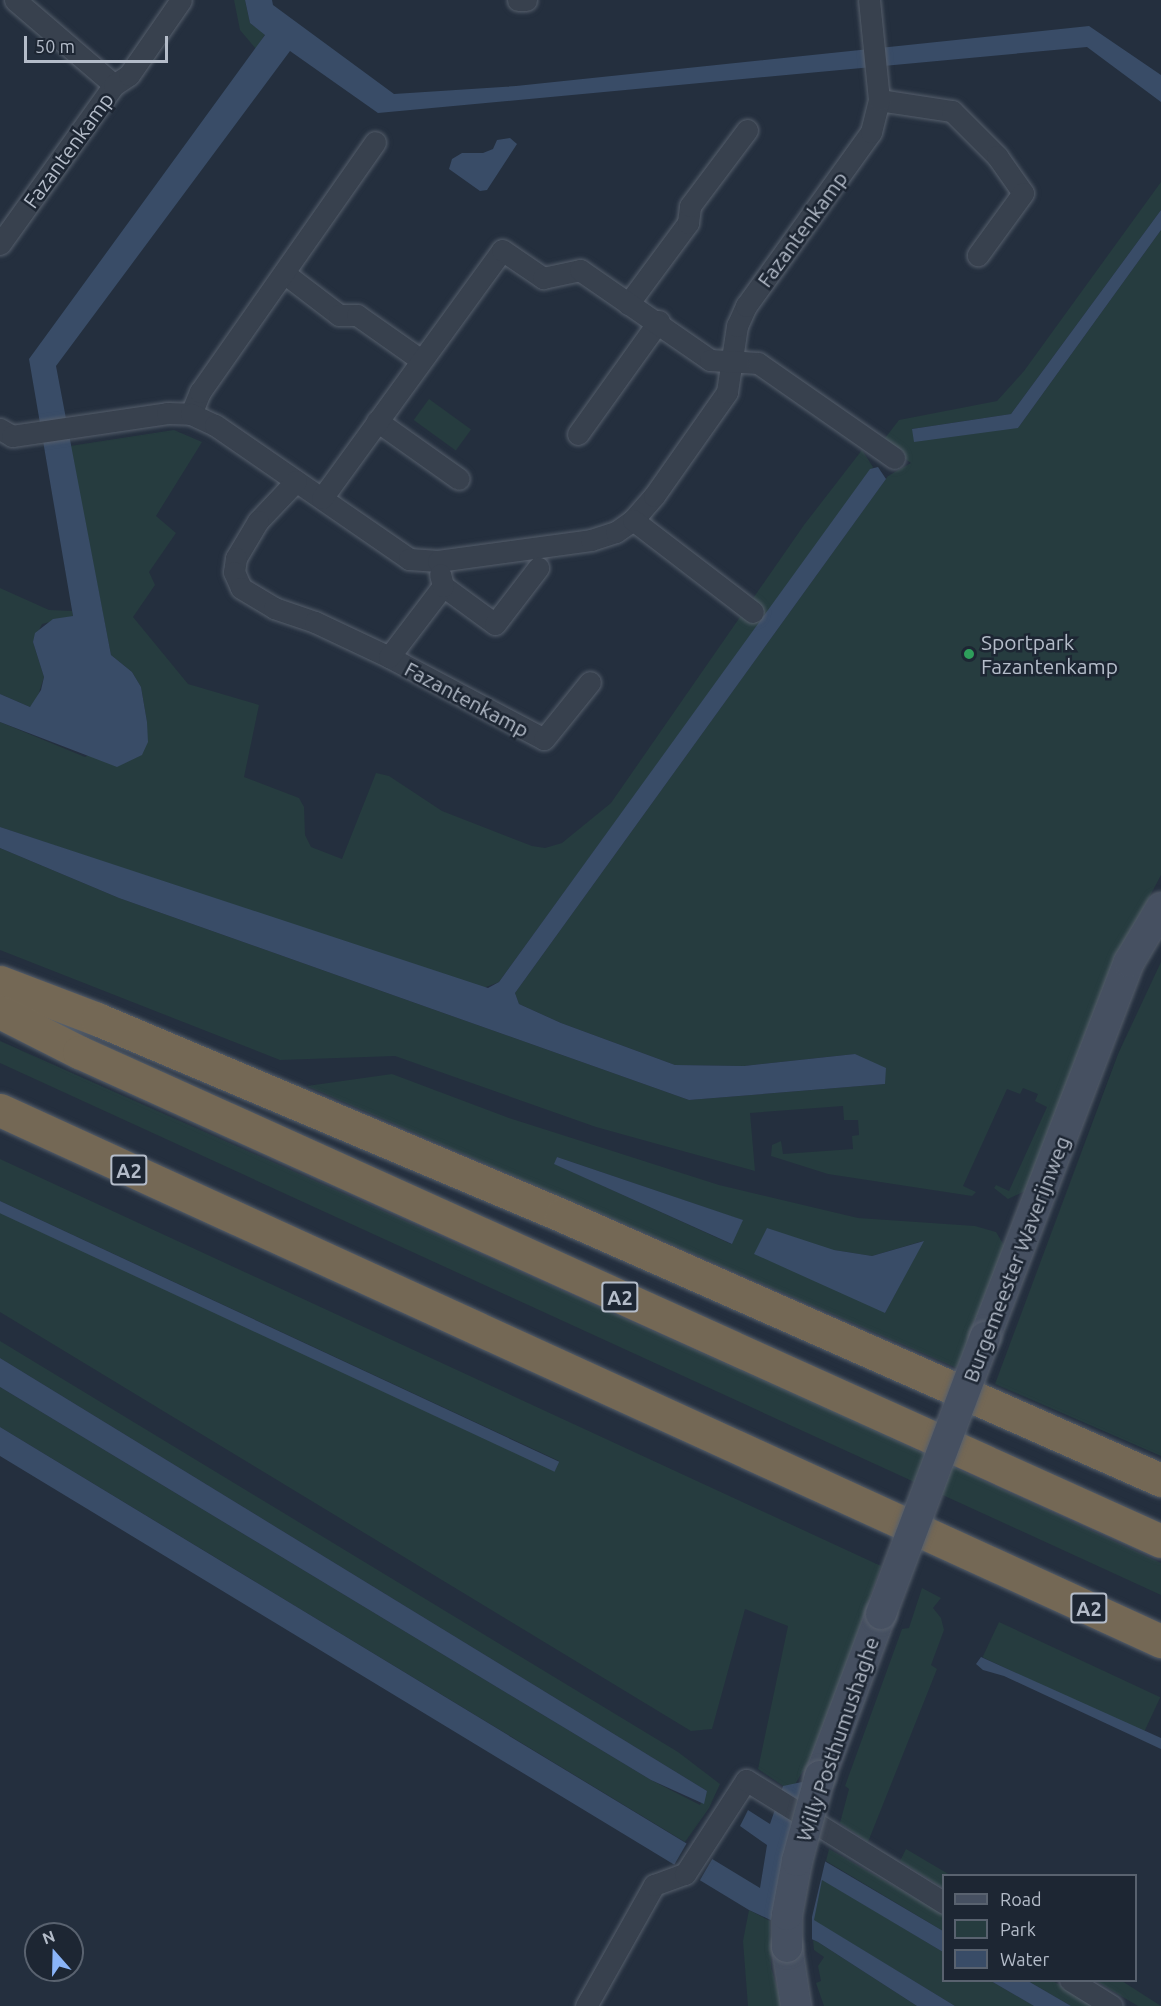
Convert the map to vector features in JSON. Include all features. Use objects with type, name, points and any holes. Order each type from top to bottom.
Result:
[{"type":"highway","name":"A2","points":[[0,982],[97,1019],[550,1210],[1161,1480]]},
{"type":"highway","name":"A2","points":[[0,1012],[79,1052],[1161,1541]]},
{"type":"highway","name":"A2","points":[[0,1110],[1161,1641]]},
{"type":"street","name":"Fazantenkamp","points":[[15,0],[114,85]]},
{"type":"street","name":"Fazantenkamp","points":[[0,244],[114,85],[129,75],[181,0]]},
{"type":"street","points":[[518,0],[526,0]]},
{"type":"street","name":"Fazantenkamp","points":[[0,429],[12,436],[167,413],[191,414],[215,425],[409,558],[438,561],[591,540],[616,532],[633,520],[727,392],[737,326],[746,306],[871,132],[879,100],[869,0]]},
{"type":"street","points":[[879,100],[952,111],[997,156],[1023,194],[978,255]]},
{"type":"street","points":[[628,304],[688,223],[690,206],[747,130]]},
{"type":"street","points":[[191,414],[200,392],[375,142]]},
{"type":"street","points":[[322,498],[502,250],[543,278],[580,270],[628,304],[659,321],[710,360],[758,363],[894,458]]},
{"type":"street","points":[[284,273],[339,315],[357,315],[421,360]]},
{"type":"street","points":[[578,434],[659,321]]},
{"type":"street","points":[[377,421],[459,479]]},
{"type":"street","name":"Fazantenkamp","points":[[296,482],[258,521],[236,558],[234,572],[241,588],[274,608],[315,622],[389,657],[544,740],[590,682]]},
{"type":"street","points":[[633,520],[753,612]]},
{"type":"street","points":[[438,561],[443,586],[495,624],[538,568]]},
{"type":"street","name":"Fazantenkamp","points":[[389,657],[443,586]]},
{"type":"street","name":"Burgemeester Waverijnweg","points":[[880,1614],[1129,962],[1161,908]]},
{"type":"street","name":"Willy Posthumushaghe","points":[[796,2006],[787,1947],[787,1915],[796,1861],[820,1776],[880,1614]]},
{"type":"street","points":[[586,2006],[654,1885],[685,1874],[746,1780],[942,1903]]},
{"type":"street","points":[[1073,1982],[1112,2006]]},
{"type":"green space","points":[[234,0],[245,0],[250,23],[265,34],[256,49],[240,30]]},
{"type":"green space","name":"Sportpark Fazantenkamp","points":[[1161,182],[1161,210],[1011,414],[912,429],[1018,428],[1161,230],[1161,875],[1134,926],[1025,1191],[1008,1199],[994,1188],[996,1185],[1009,1191],[1047,1107],[1035,1101],[1038,1094],[1023,1088],[1020,1094],[1007,1089],[963,1186],[976,1192],[972,1196],[828,1174],[771,1156],[772,1145],[781,1141],[783,1154],[853,1149],[852,1136],[859,1135],[858,1120],[844,1120],[843,1106],[750,1113],[755,1171],[596,1127],[395,1056],[280,1060],[0,950],[0,848],[119,898],[689,1100],[885,1084],[873,1064],[855,1054],[744,1066],[675,1065],[561,1023],[519,1004],[515,993],[888,476],[911,463],[882,442],[899,420],[997,401],[1024,371]]},
{"type":"green space","points":[[429,399],[471,430],[456,451],[414,420]]},
{"type":"green space","points":[[174,430],[202,442],[156,516],[176,533],[149,572],[155,585],[133,617],[188,684],[259,705],[244,777],[299,798],[304,807],[305,835],[311,847],[342,859],[376,773],[389,776],[442,811],[532,846],[545,848],[562,843],[611,803],[804,525],[862,450],[873,467],[499,982],[481,989],[0,827],[0,722],[85,757],[147,722],[141,687],[132,672],[111,655],[70,446]]},
{"type":"green space","points":[[0,588],[49,610],[72,611],[73,616],[42,624],[33,642],[44,677],[36,702],[30,707],[0,694]]},
{"type":"green space","points":[[1161,962],[1161,1456],[995,1384],[1118,1054]]},
{"type":"green space","points":[[0,1041],[835,1412],[1161,1563],[1161,1595],[0,1063]]},
{"type":"green space","points":[[392,1074],[509,1118],[719,1185],[858,1218],[975,1226],[996,1232],[1005,1247],[957,1368],[307,1086]],"holes":[[[557,1157],[742,1220],[731,1244],[555,1164]],[[923,1241],[885,1313],[834,1250],[872,1256]]]},
{"type":"green space","points":[[0,1159],[881,1566],[810,1770],[803,1771],[791,1791],[758,1769],[788,1626],[745,1609],[712,1729],[691,1731],[0,1312],[0,1212],[553,1468],[559,1461],[0,1201]]},
{"type":"green space","points":[[0,1341],[678,1752],[720,1784],[709,1808],[685,1842],[0,1427],[0,1387],[651,1780],[700,1805],[707,1791],[0,1358]]},
{"type":"green space","points":[[922,1588],[941,1598],[933,1608],[941,1618],[944,1630],[931,1665],[937,1669],[868,1842],[840,1823],[849,1789],[845,1786],[902,1629],[909,1628]]},
{"type":"green space","points":[[999,1622],[1160,1697],[1144,1733],[983,1657]]},
{"type":"green space","points":[[829,1849],[942,1913],[942,1930],[826,1861]]},
{"type":"green space","points":[[906,1849],[948,1874],[942,1874],[942,1887],[900,1861]]},
{"type":"green space","points":[[822,1879],[942,1951],[942,1982],[993,1982],[1034,2006],[955,2006],[813,1920]]},
{"type":"green space","points":[[749,1910],[770,1921],[771,1968],[783,2006],[748,2006],[743,1941]]},
{"type":"green space","points":[[813,1940],[917,2006],[824,2006],[816,1983],[821,1981],[818,1966],[824,1957],[814,1950]]},
{"type":"green space","points":[[1030,1982],[1055,1982],[1095,2006],[1071,2006]]},
{"type":"green space","points":[[1098,1982],[1124,1982],[1161,2006],[1138,2006]]},
{"type":"water","points":[[245,0],[272,0],[273,5],[394,94],[516,86],[1089,26],[1161,75],[1161,102],[1087,47],[378,113],[290,51],[56,366],[111,655],[132,672],[141,687],[147,722],[148,742],[142,755],[117,767],[0,722],[0,694],[30,707],[41,690],[44,677],[33,642],[35,633],[53,619],[73,616],[29,359],[265,35],[250,23]]},
{"type":"water","points":[[510,138],[517,144],[487,190],[480,191],[449,169],[452,159],[462,153],[483,153],[493,149],[497,140]]},
{"type":"water","points":[[1161,210],[1161,230],[1018,428],[914,442],[912,429],[1011,414]]},
{"type":"water","points":[[878,467],[886,479],[515,993],[519,1004],[561,1023],[675,1065],[744,1066],[855,1054],[886,1068],[885,1084],[689,1100],[119,898],[0,848],[0,827],[488,988],[499,982],[870,469]]},
{"type":"water","points":[[557,1157],[743,1220],[732,1244],[554,1164]]},
{"type":"water","points":[[0,1201],[559,1462],[555,1472],[0,1213]]},
{"type":"water","points":[[767,1228],[834,1250],[872,1256],[924,1241],[885,1313],[754,1254]]},
{"type":"water","points":[[0,1358],[707,1791],[704,1804],[651,1780],[0,1387]]},
{"type":"water","points":[[0,1427],[760,1888],[767,1845],[740,1826],[748,1810],[770,1824],[783,1786],[802,1782],[809,1788],[794,1843],[942,1930],[942,1951],[822,1880],[814,1920],[955,2006],[917,2006],[818,1942],[749,1910],[0,1456]]},
{"type":"water","points":[[981,1657],[1161,1738],[1161,1749],[1004,1676],[983,1670],[976,1664]]},
{"type":"water","points":[[993,1982],[1030,1982],[1071,2006],[1034,2006]]},
{"type":"pier","points":[[688,1841],[714,1856],[699,1881],[674,1866]]},
{"type":"pier","points":[[797,1842],[826,1858],[812,1917],[812,1943],[770,1924],[784,1859]]},
{"type":"place","name":"Sportpark Fazantenkamp","points":[[969,654]]}]
